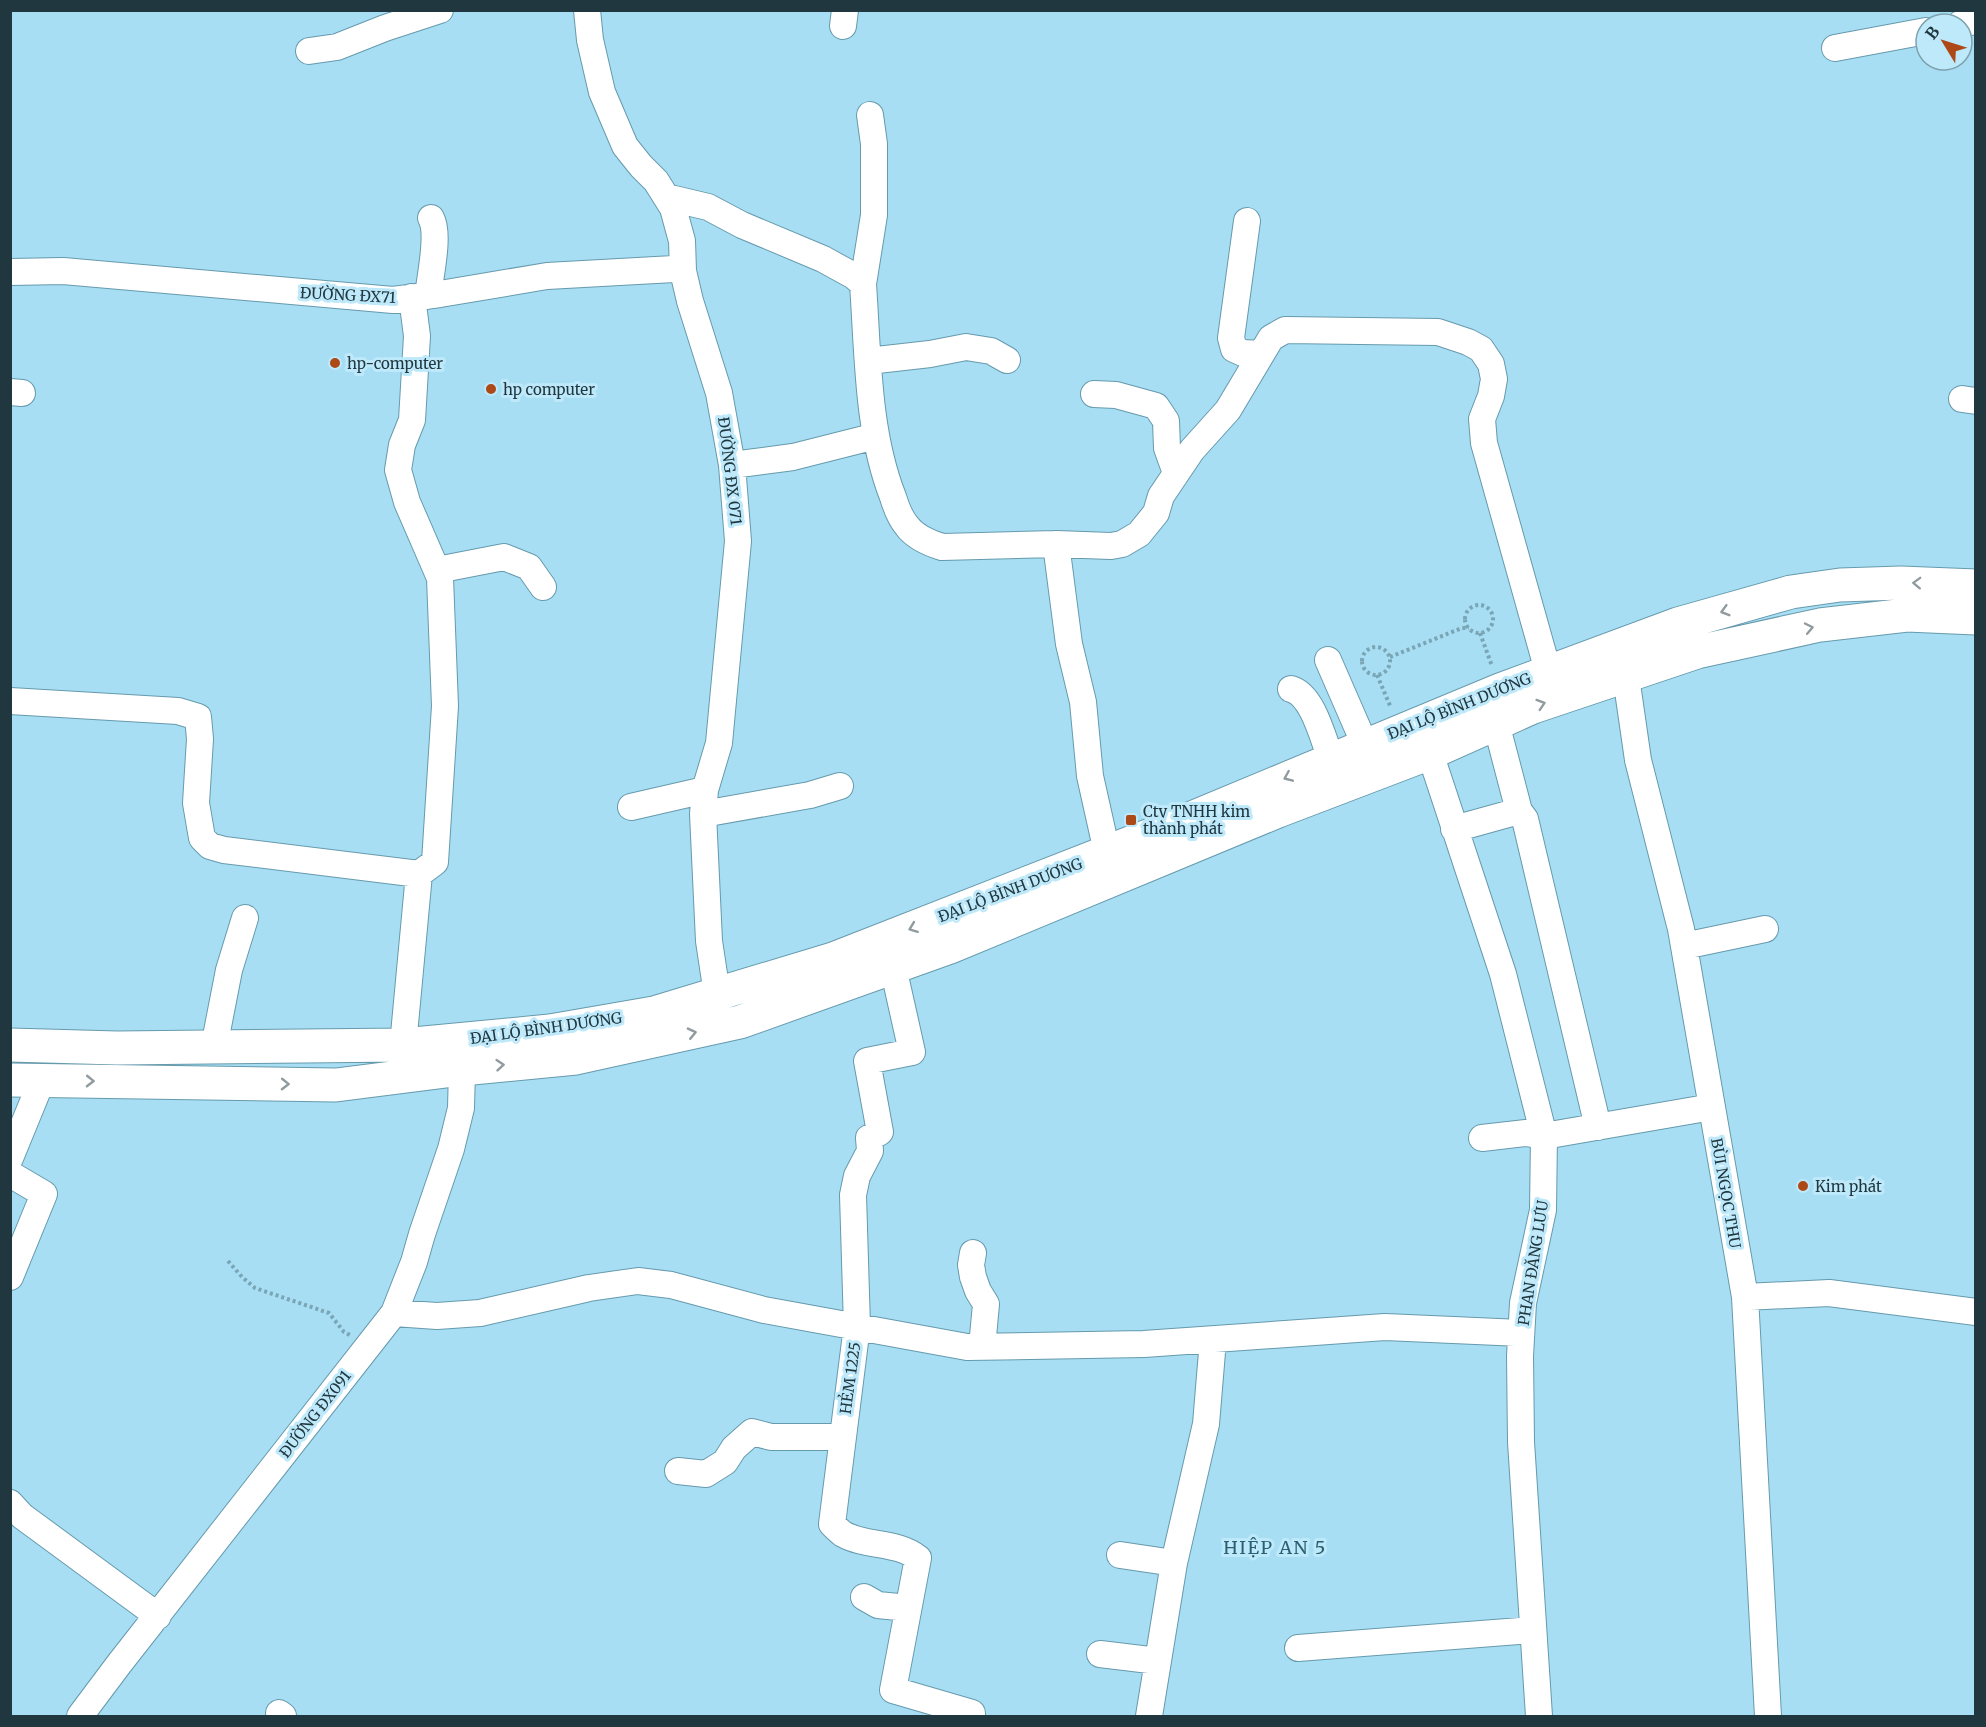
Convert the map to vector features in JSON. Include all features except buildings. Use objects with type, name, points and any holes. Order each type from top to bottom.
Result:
[{"type":"highway","name":"ĐẠI LỘ BÌNH DƯƠNG","points":[[10,1045],[117,1048],[403,1045],[550,1031],[654,1013],[833,959],[1107,852],[1500,690],[1677,624],[1791,592],[1850,584],[1901,583],[1976,586]]},
{"type":"highway","name":"ĐẠI LỘ BÌNH DƯƠNG","points":[[26,1080],[336,1085],[462,1069],[576,1058],[740,1022],[950,947],[1278,811],[1430,753],[1533,707],[1697,652],[1820,625],[1907,615],[1976,618]]},
{"type":"street","points":[[309,51],[337,47],[440,10]]},
{"type":"street","name":"ĐƯỜNG ĐX 071","points":[[587,10],[590,40],[602,92],[625,146],[656,181],[673,208],[682,241],[683,271],[719,393],[732,465],[738,541],[719,743],[704,802],[709,940],[717,994]]},
{"type":"street","points":[[1835,48],[1914,33]]},
{"type":"street","points":[[870,115],[874,144],[874,215],[863,284],[868,361],[876,436],[887,482],[907,527],[926,542],[942,547],[1056,544],[1111,546],[1122,544],[1139,534],[1156,513],[1161,496],[1176,473],[1192,450],[1228,410],[1271,338],[1285,330],[1438,332],[1481,349],[1491,364],[1494,379],[1491,396],[1482,419],[1484,443],[1548,671]]},
{"type":"street","points":[[666,197],[708,207],[742,225],[823,259],[854,276],[863,284]]},
{"type":"street","points":[[10,701],[178,711],[198,717],[200,739],[196,803],[202,838],[210,846],[224,850],[419,874],[435,862],[445,706],[440,578],[407,502],[398,470],[402,445],[412,420],[420,296],[435,238],[434,223],[431,218]]},
{"type":"street","points":[[1247,221],[1231,338],[1234,349],[1261,354]]},
{"type":"street","name":"ĐƯỜNG ĐX71","points":[[10,272],[63,272],[393,300],[547,276],[674,269],[683,271]]},
{"type":"street","points":[[868,361],[930,354],[966,347],[991,351],[1007,360]]},
{"type":"street","points":[[1094,394],[1116,395],[1156,406],[1166,421],[1167,448],[1176,473]]},
{"type":"street","points":[[732,465],[793,458],[876,436]]},
{"type":"street","points":[[1056,544],[1069,644],[1083,702],[1090,776],[1107,852]]},
{"type":"street","points":[[437,570],[504,557],[529,567],[543,587]]},
{"type":"street","points":[[1328,660],[1365,745]]},
{"type":"street","name":"BÙI NGỌC THU","points":[[1626,677],[1638,760],[1684,946],[1745,1297],[1767,1716]]},
{"type":"street","points":[[1291,688],[1303,695],[1312,710],[1331,759]]},
{"type":"street","points":[[1496,723],[1519,811],[1525,819],[1598,1126]]},
{"type":"street","name":"PHAN ĐĂNG LƯU","points":[[1430,753],[1503,974],[1544,1136],[1543,1210],[1523,1304],[1521,1333],[1521,1442],[1539,1716]]},
{"type":"street","points":[[631,807],[810,795],[840,786]]},
{"type":"street","points":[[1454,829],[1519,811]]},
{"type":"street","points":[[403,1045],[419,874]]},
{"type":"street","points":[[214,1047],[229,970],[245,918]]},
{"type":"street","points":[[1684,946],[1765,929]]},
{"type":"street","name":"HẺM 1225","points":[[893,967],[921,1052],[867,1061],[880,1132],[869,1138],[870,1151],[857,1176],[853,1196],[857,1326],[832,1524],[843,1534],[910,1551],[918,1558],[892,1690],[972,1713],[972,1716]]},
{"type":"street","name":"ĐƯỜNG ĐX091","points":[[80,1716],[394,1313],[414,1262],[451,1149],[461,1108],[462,1069]]},
{"type":"street","points":[[10,1158],[26,1080]]},
{"type":"street","points":[[1482,1138],[1526,1133],[1544,1136],[1712,1107]]},
{"type":"street","points":[[10,1174],[44,1194],[10,1277]]},
{"type":"street","points":[[973,1253],[971,1265],[973,1277],[986,1304],[982,1347]]},
{"type":"street","points":[[394,1313],[437,1316],[480,1313],[589,1288],[638,1281],[671,1285],[764,1310],[967,1347],[1144,1344],[1385,1327],[1521,1333]]},
{"type":"street","points":[[1745,1297],[1829,1293],[1976,1312]]},
{"type":"street","points":[[1149,1716],[1174,1563],[1206,1424],[1213,1340]]},
{"type":"street","points":[[678,1471],[706,1474],[724,1462],[734,1448],[752,1432],[771,1437],[842,1437]]},
{"type":"street","points":[[10,1503],[21,1516],[158,1616]]},
{"type":"street","points":[[1120,1555],[1174,1563]]},
{"type":"street","points":[[864,1597],[878,1605],[908,1608]]},
{"type":"street","points":[[1298,1648],[1533,1630]]},
{"type":"street","points":[[1100,1654],[1158,1661]]},
{"type":"path","points":[[1472,606],[1485,606],[1490,609],[1493,621],[1486,631],[1474,632],[1469,628],[1465,616],[1472,606]]},
{"type":"path","points":[[1390,657],[1462,628],[1469,628]]},
{"type":"path","points":[[1480,633],[1500,690]]},
{"type":"path","points":[[1382,648],[1390,657],[1388,670],[1377,675],[1371,674],[1362,665],[1365,653],[1369,649],[1382,648]]},
{"type":"path","points":[[1377,675],[1400,730]]},
{"type":"path","points":[[228,1261],[255,1288],[329,1312],[345,1332],[370,1345]]},
{"type":"place","name":"hp-computer","points":[[335,363]]},
{"type":"place","name":"hp computer","points":[[491,389]]},
{"type":"place","name":"Cty TNHH kim thành phát","points":[[1131,820]]},
{"type":"place","name":"Kim phát","points":[[1803,1186]]},
{"type":"district","name":"HIỆP AN 5","points":[[1275,1547]]}]
